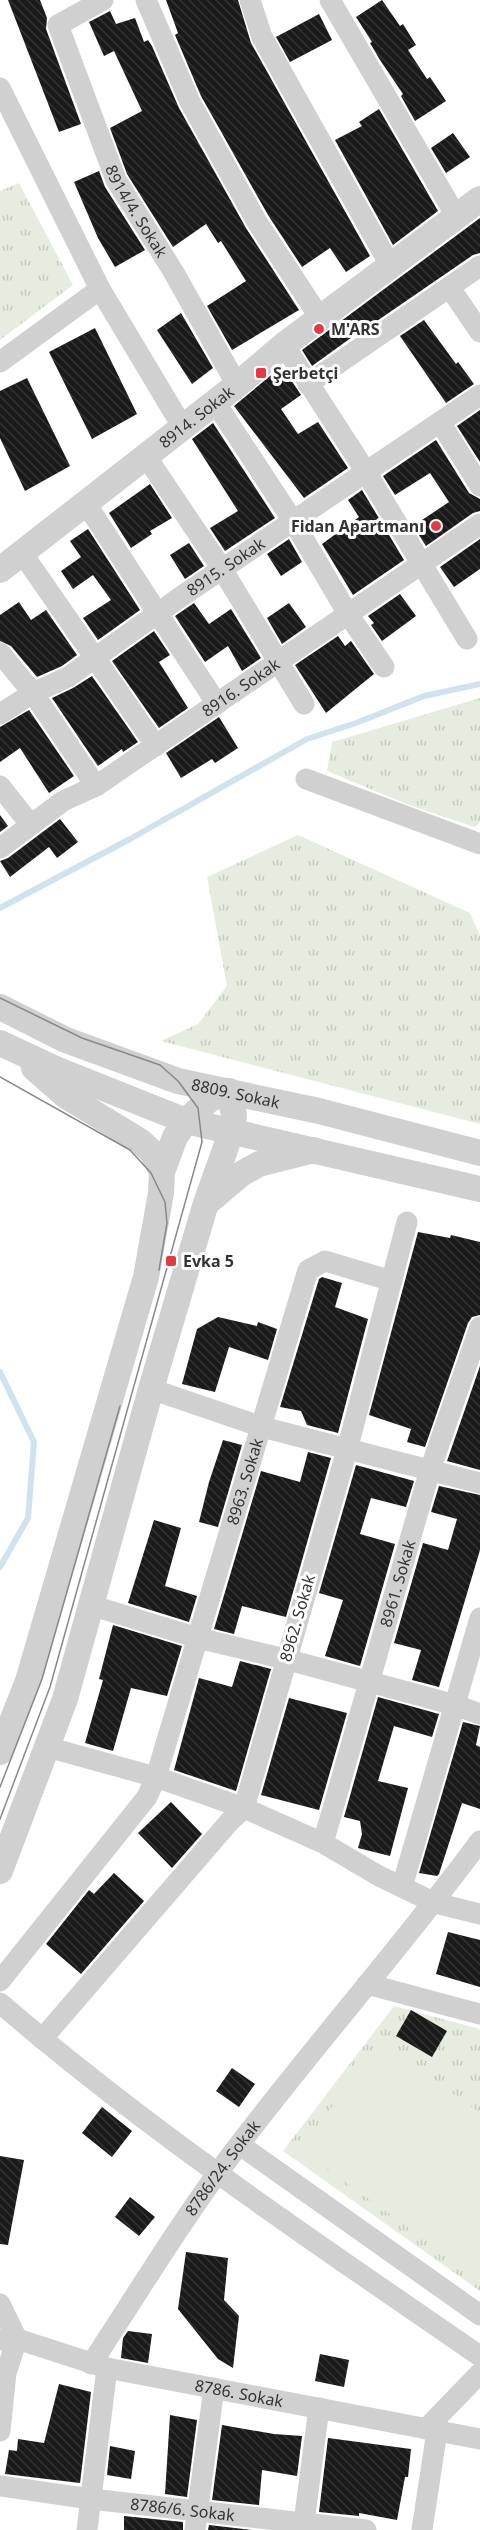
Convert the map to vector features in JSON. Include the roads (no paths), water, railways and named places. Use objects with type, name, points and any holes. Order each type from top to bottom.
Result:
[{"type":"street","name":"8914/4. Sokak","points":[[104,0],[58,25],[116,180],[173,271],[237,385]]},
{"type":"street","points":[[146,0],[190,102],[257,222],[320,318]]},
{"type":"street","points":[[250,0],[262,37],[390,265]]},
{"type":"street","points":[[330,0],[456,216]]},
{"type":"street","points":[[0,88],[100,289],[182,426]]},
{"type":"street","name":"8914. Sokak","points":[[0,570],[84,502],[237,385],[284,345],[480,200]]},
{"type":"street","points":[[308,384],[480,266]]},
{"type":"street","points":[[450,288],[480,332]]},
{"type":"street","points":[[0,362],[100,289]]},
{"type":"street","points":[[284,345],[366,472],[467,639]]},
{"type":"street","name":"8915. Sokak","points":[[0,714],[33,693],[68,677],[222,569],[480,395]]},
{"type":"street","points":[[214,402],[293,521],[348,614],[384,667]]},
{"type":"street","points":[[440,422],[480,486]]},
{"type":"street","points":[[145,455],[222,569],[304,704]]},
{"type":"street","points":[[84,502],[217,704]]},
{"type":"street","name":"8916. Sokak","points":[[0,848],[63,801],[96,786],[480,524]]},
{"type":"street","points":[[22,553],[156,746]]},
{"type":"street","points":[[0,653],[33,693],[96,786]]},
{"type":"street","points":[[306,778],[479,845]]},
{"type":"street","points":[[0,786],[30,824]]},
{"type":"street","name":"8809. Sokak","points":[[0,1007],[66,1040],[178,1081],[319,1111],[480,1153]]},
{"type":"street","points":[[8,1048],[186,1121],[480,1189]]},
{"type":"street","points":[[8,1048],[66,1096],[140,1141],[152,1152],[162,1172]]},
{"type":"street","points":[[0,1752],[28,1681],[146,1277],[161,1193],[162,1172],[175,1137],[186,1121],[210,1099],[229,1091],[234,1115],[232,1131],[206,1203],[151,1389],[65,1699],[0,1871]]},
{"type":"street","points":[[206,1203],[241,1174],[259,1164],[315,1149]]},
{"type":"street","name":"8962. Sokak","points":[[244,1808],[347,1450],[407,1222]]},
{"type":"street","name":"8963. Sokak","points":[[0,1981],[147,1797],[156,1777],[309,1270],[325,1261],[392,1281]]},
{"type":"street","name":"8961. Sokak","points":[[323,1843],[430,1470],[480,1327]]},
{"type":"street","points":[[151,1389],[262,1427],[480,1483]]},
{"type":"street","points":[[90,1605],[198,1638],[285,1659],[455,1705],[480,1714]]},
{"type":"street","points":[[402,1887],[480,1618]]},
{"type":"street","points":[[47,1747],[156,1777],[244,1808],[323,1843],[435,1903],[480,1914]]},
{"type":"street","points":[[42,2039],[223,1829],[244,1808]]},
{"type":"street","name":"8786/24. Sokak","points":[[99,2366],[216,2174],[367,1984],[435,1903],[480,1841]]},
{"type":"street","points":[[367,1984],[480,2014]]},
{"type":"street","points":[[0,2003],[120,2102],[216,2174],[480,2356]]},
{"type":"street","points":[[240,2145],[480,2315]]},
{"type":"street","points":[[0,2304],[8,2340],[0,2431]]},
{"type":"street","name":"8786. Sokak","points":[[8,2340],[99,2366],[480,2439]]},
{"type":"street","points":[[87,2530],[99,2366]]},
{"type":"street","points":[[422,2530],[432,2430],[480,2373]]},
{"type":"street","points":[[196,2520],[214,2388]]},
{"type":"street","points":[[303,2526],[320,2408]]},
{"type":"street","name":"8786/6. Sokak","points":[[0,2486],[91,2499],[196,2520],[366,2530]]},
{"type":"waterway","points":[[0,908],[130,839],[307,739],[356,723],[424,696],[480,684]]},
{"type":"waterway","points":[[0,1372],[34,1442],[28,1518],[0,1567]]},
{"type":"tram line","points":[[0,998],[82,1038],[160,1065],[178,1081],[198,1108],[202,1142],[50,1687],[0,1819]]},
{"type":"tram line","points":[[0,1077],[130,1150],[151,1173],[165,1202],[167,1223],[159,1270]]},
{"type":"tram line","points":[[0,1787],[42,1679],[120,1406]]},
{"type":"place","name":"M'ARS","points":[[319,329]]},
{"type":"place","name":"Şerbetçi","points":[[261,373]]},
{"type":"place","name":"Fidan Apartmanı","points":[[436,526]]},
{"type":"place","name":"Evka 5","points":[[171,1261]]}]
